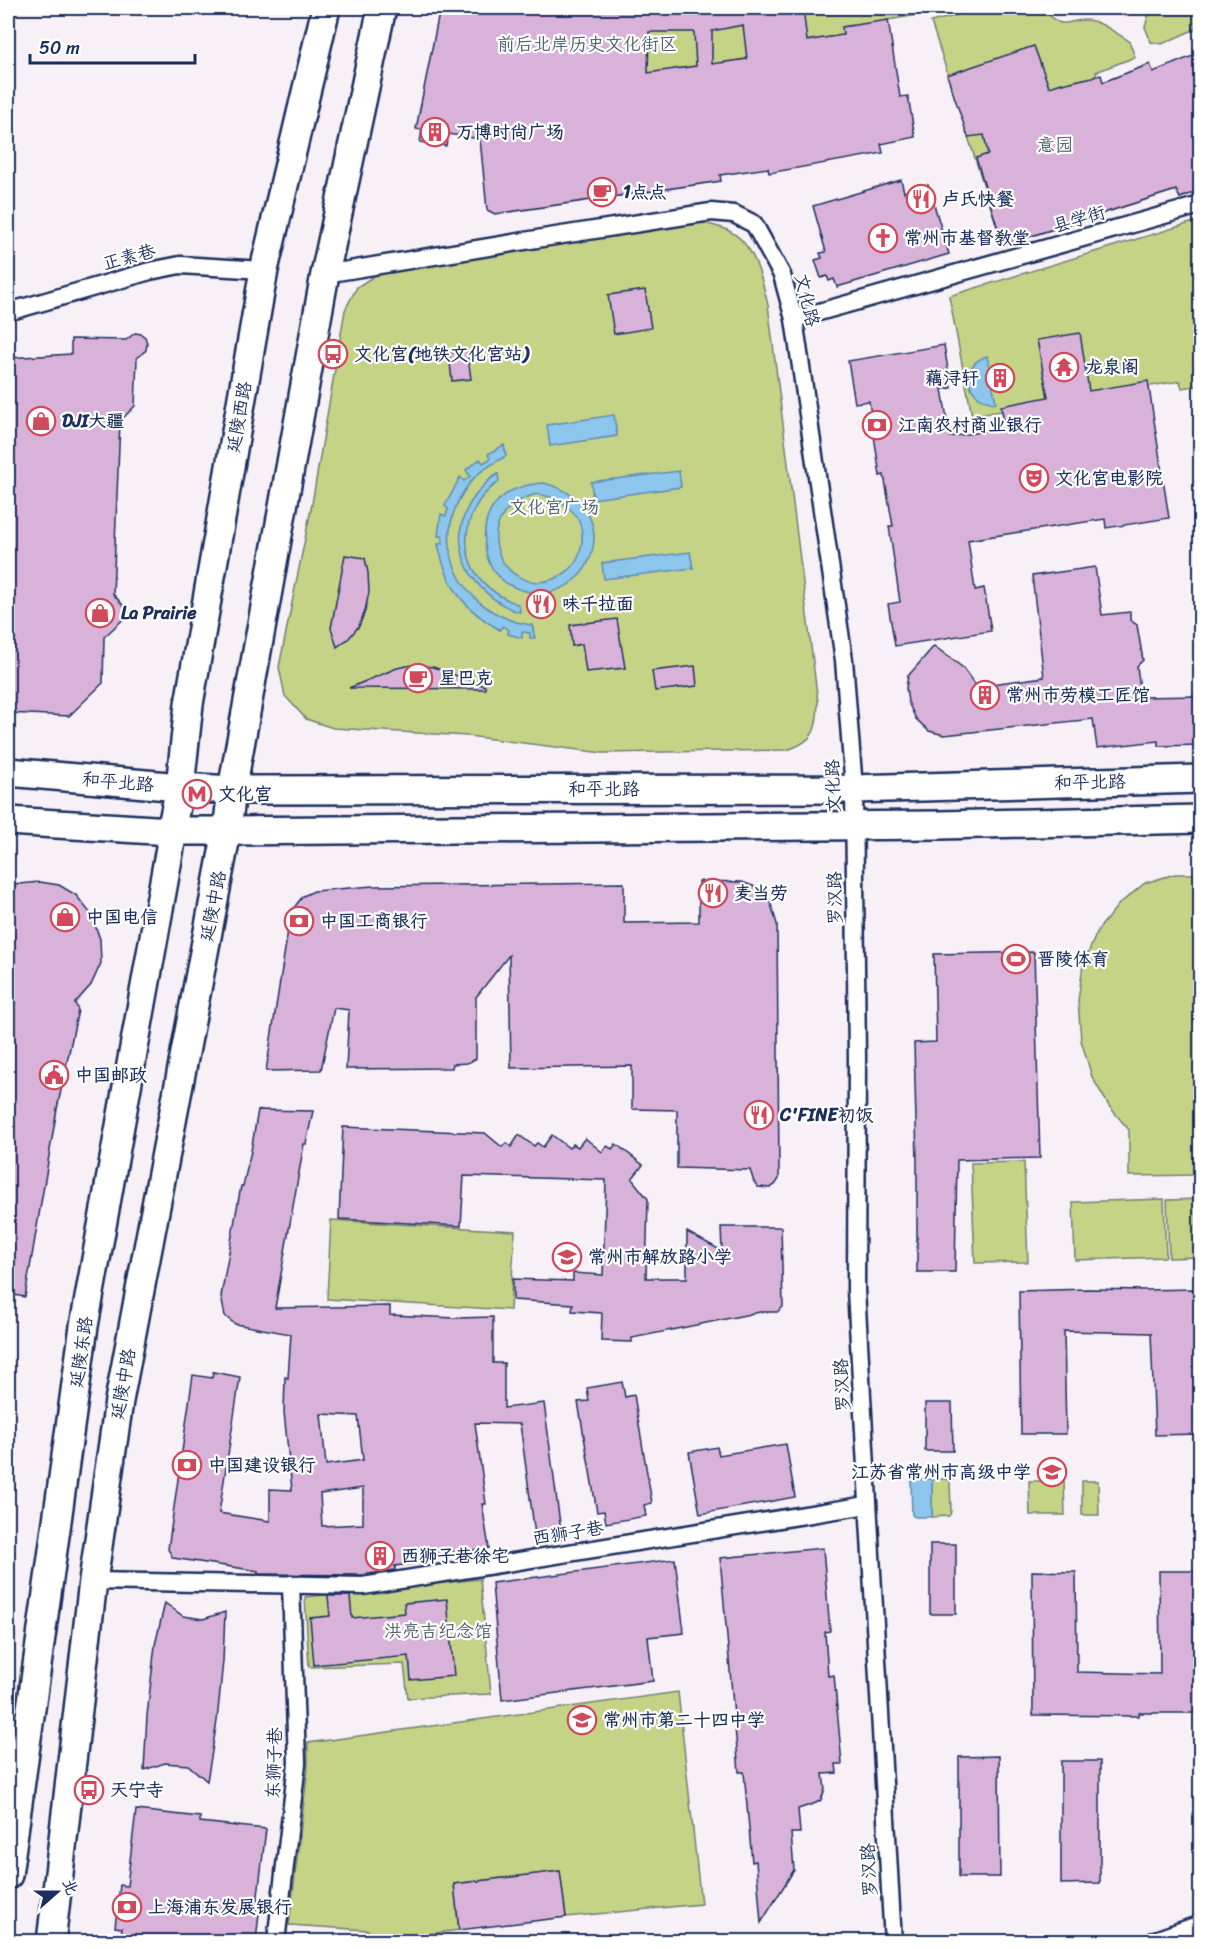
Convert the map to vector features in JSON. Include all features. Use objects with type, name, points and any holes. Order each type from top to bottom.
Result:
[{"type":"main road","name":"延陵西路","points":[[171,831],[180,787],[189,704],[264,270],[326,8]]},
{"type":"main road","points":[[227,831],[232,790],[325,274],[382,8]]},
{"type":"main road","name":"和平北路","points":[[8,772],[232,790],[854,789],[1200,779]]},
{"type":"main road","points":[[8,821],[171,831],[227,831],[1200,819]]},
{"type":"main road","name":"延陵东路","points":[[8,1875],[84,1326],[171,842],[171,831]]},
{"type":"main road","name":"延陵中路","points":[[51,1941],[93,1581],[121,1392],[227,831]]},
{"type":"street","name":"县学街","points":[[794,319],[1200,205]]},
{"type":"street","name":"文化路","points":[[325,274],[711,212],[735,214],[754,224],[782,275],[794,319],[843,655],[854,789],[853,825]]},
{"type":"street","name":"正素巷","points":[[8,312],[150,271],[180,265],[264,270]]},
{"type":"street","name":"罗汉路","points":[[853,825],[856,1290],[893,1941]]},
{"type":"street","name":"西狮子巷","points":[[93,1581],[363,1586],[867,1505]]},
{"type":"street","name":"东狮子巷","points":[[276,1941],[297,1764],[291,1584]]},
{"type":"street","points":[[1156,1941],[1200,1927]]},
{"type":"green space","name":"前后北岸历史文化街区","points":[[474,8],[916,8],[918,15],[888,20],[843,35],[797,42],[747,59],[579,83],[472,18]]},
{"type":"green space","name":"意园","points":[[984,8],[1000,8],[1013,12],[1030,8],[1045,10],[1058,22],[1084,20],[1096,22],[1129,41],[1135,57],[1096,72],[1097,76],[1103,82],[1150,64],[1200,190],[1180,198],[1176,190],[1003,245],[931,22]]},
{"type":"green space","points":[[1170,8],[1200,8],[1200,27],[1162,44],[1151,42],[1145,27],[1148,16]]},
{"type":"green space","points":[[1200,220],[1200,385],[1182,388],[1180,381],[972,416],[949,296]]},
{"type":"green space","name":"文化宫广场","points":[[695,221],[722,228],[742,240],[749,249],[759,271],[768,305],[818,702],[817,720],[813,733],[804,743],[787,750],[603,753],[468,736],[333,728],[306,719],[285,696],[279,667],[312,504],[345,310],[357,287],[374,276],[399,267]]},
{"type":"green space","points":[[1175,874],[1200,874],[1200,1175],[1129,1176],[1129,1130],[1109,1106],[1092,1077],[1081,1040],[1078,1001],[1083,965],[1098,930],[1119,904],[1145,883]]},
{"type":"green space","points":[[1024,1162],[1028,1262],[975,1263],[971,1163]]},
{"type":"green space","points":[[1164,1199],[1166,1257],[1075,1260],[1073,1202]]},
{"type":"green space","points":[[1200,1199],[1200,1257],[1169,1258],[1167,1200]]},
{"type":"green space","points":[[331,1220],[515,1231],[510,1310],[327,1299]]},
{"type":"green space","points":[[932,1479],[950,1481],[951,1512],[949,1516],[932,1517]]},
{"type":"green space","points":[[1029,1481],[1064,1481],[1065,1515],[1030,1515]]},
{"type":"green space","points":[[1082,1481],[1098,1481],[1099,1515],[1082,1515]]},
{"type":"green space","name":"洪亮吉纪念馆","points":[[480,1579],[491,1694],[408,1698],[404,1664],[309,1667],[305,1597]]},
{"type":"green space","points":[[678,1692],[701,1904],[566,1917],[560,1871],[454,1884],[459,1930],[379,1940],[368,1939],[368,1930],[289,1925],[308,1768],[308,1743]]},
{"type":"water","points":[[987,356],[996,403],[978,396],[972,390],[969,382],[972,367]]},
{"type":"water","points":[[614,415],[617,436],[550,446],[547,425]]},
{"type":"water","points":[[504,445],[506,456],[473,479],[456,507],[450,530],[451,552],[457,573],[469,592],[486,607],[507,619],[532,625],[535,638],[530,638],[530,633],[522,632],[522,638],[508,634],[509,630],[502,626],[500,630],[466,604],[446,572],[438,544],[443,544],[442,536],[438,536],[441,514],[446,516],[448,509],[445,506],[460,477],[464,481],[470,476],[466,470],[480,459],[483,463],[490,459],[488,454]]},
{"type":"water","points":[[679,471],[681,487],[593,499],[591,482]]},
{"type":"water","points":[[498,474],[499,482],[488,491],[473,512],[467,538],[468,551],[471,564],[482,581],[497,594],[519,605],[520,612],[500,603],[476,582],[463,555],[462,525],[466,510],[482,487]]},
{"type":"water","points":[[544,483],[571,495],[588,513],[594,534],[591,555],[581,574],[564,587],[542,593],[510,586],[492,568],[486,551],[486,523],[490,512],[506,494],[530,485]],"holes":[[[538,494],[567,506],[574,513],[579,521],[582,541],[579,556],[568,571],[556,578],[536,582],[519,577],[506,566],[498,551],[496,534],[502,517],[515,503]]]},
{"type":"water","points":[[690,552],[693,568],[604,579],[602,563]]},
{"type":"water","points":[[913,1479],[932,1479],[932,1517],[912,1515],[911,1482]]},
{"type":"building","points":[[440,8],[803,8],[807,41],[843,35],[842,27],[888,20],[900,97],[908,96],[915,137],[881,144],[883,153],[769,173],[768,168],[720,175],[721,181],[495,214],[487,210],[480,139],[448,134],[446,146],[420,142],[422,130],[416,129]],"holes":[[[743,25],[747,59],[712,64],[712,31]],[[649,32],[694,32],[696,66],[648,73]]]},
{"type":"building","name":"意园","points":[[1034,46],[1049,87],[1101,75],[1103,82],[1150,64],[1153,72],[1200,53],[1200,190],[1180,198],[1176,190],[1003,245],[976,158],[988,154],[984,135],[968,137],[947,75]]},
{"type":"building","name":"常州市基督教堂","points":[[901,180],[904,192],[928,185],[949,254],[837,287],[834,279],[829,281],[827,276],[821,278],[815,260],[822,258],[820,253],[826,252],[813,206]]},
{"type":"building","points":[[645,290],[651,328],[614,334],[608,295]]},
{"type":"building","points":[[135,333],[145,337],[147,343],[146,350],[137,358],[135,406],[120,421],[113,594],[130,613],[104,637],[103,683],[69,716],[8,713],[8,358],[71,354],[71,339],[126,340]]},
{"type":"building","points":[[1080,333],[1089,391],[1148,381],[1169,518],[1106,528],[1105,519],[968,540],[975,590],[984,588],[991,631],[895,646],[888,604],[900,602],[889,526],[893,526],[884,475],[880,476],[869,401],[855,403],[848,361],[944,345],[951,388],[942,389],[950,437],[1005,428],[1001,406],[1048,397],[1037,340]]},
{"type":"building","points":[[467,350],[471,379],[452,381],[449,353]]},
{"type":"building","points":[[345,555],[365,558],[369,592],[359,626],[337,647],[331,628]]},
{"type":"building","points":[[1095,567],[1102,615],[1130,612],[1130,620],[1137,625],[1143,660],[1137,666],[1141,697],[1200,696],[1200,745],[1158,746],[1158,741],[1097,748],[1093,719],[944,735],[929,731],[916,719],[908,702],[906,688],[908,676],[934,646],[962,667],[976,686],[1044,677],[1032,576]]},
{"type":"building","points":[[617,619],[625,668],[586,672],[582,644],[572,646],[570,625]]},
{"type":"building","points":[[413,665],[433,667],[485,686],[485,689],[349,688],[397,668]]},
{"type":"building","points":[[695,666],[697,686],[655,691],[652,671]]},
{"type":"building","points":[[699,881],[742,882],[758,888],[770,901],[777,924],[779,1179],[770,1188],[758,1187],[750,1170],[677,1168],[677,1110],[632,1109],[632,1066],[511,1068],[509,955],[476,997],[476,1059],[467,1063],[453,1064],[452,1068],[346,1069],[349,1010],[334,1008],[321,1070],[266,1071],[290,917],[303,896],[314,891],[373,886],[624,883],[624,923],[699,922]]},
{"type":"building","points":[[40,882],[59,885],[76,895],[91,914],[100,939],[101,963],[91,985],[75,1003],[78,1010],[57,1109],[25,1297],[8,1294],[8,888],[19,884]]},
{"type":"building","points":[[1034,952],[1040,1158],[957,1160],[955,1272],[917,1272],[914,1043],[936,1042],[934,954]]},
{"type":"building","points":[[258,1110],[313,1111],[306,1144],[304,1144],[275,1308],[390,1306],[390,1315],[493,1317],[493,1363],[504,1363],[504,1408],[544,1403],[562,1539],[536,1542],[520,1424],[475,1423],[486,1504],[482,1504],[489,1548],[424,1556],[425,1562],[395,1566],[395,1570],[362,1575],[258,1574],[258,1571],[173,1558],[168,1549],[193,1375],[212,1378],[213,1372],[240,1377],[219,1513],[270,1521],[270,1489],[292,1490],[284,1412],[285,1377],[288,1378],[291,1334],[235,1324],[225,1316],[221,1296],[241,1186],[243,1186]],"holes":[[[321,1414],[358,1416],[363,1460],[326,1465]],[[363,1488],[363,1524],[322,1526],[320,1494]]]},
{"type":"building","points":[[343,1127],[485,1133],[502,1147],[506,1143],[511,1147],[519,1135],[534,1146],[537,1143],[543,1147],[552,1135],[569,1148],[573,1144],[578,1147],[585,1138],[602,1152],[607,1146],[612,1149],[616,1144],[643,1165],[632,1179],[648,1199],[646,1278],[687,1278],[687,1232],[722,1251],[721,1227],[781,1227],[783,1307],[777,1312],[760,1312],[632,1338],[632,1342],[601,1341],[602,1313],[572,1311],[573,1304],[513,1300],[513,1279],[573,1281],[573,1273],[603,1275],[606,1180],[464,1176],[461,1226],[339,1219]]},
{"type":"building","points":[[1196,1289],[1200,1434],[1155,1435],[1151,1333],[1064,1331],[1066,1434],[1021,1434],[1019,1291]]},
{"type":"building","points":[[622,1382],[625,1397],[634,1395],[652,1503],[644,1505],[646,1516],[606,1523],[604,1511],[597,1512],[578,1402],[589,1401],[587,1388]]},
{"type":"building","points":[[925,1403],[952,1403],[953,1451],[925,1451]]},
{"type":"building","points":[[786,1444],[795,1497],[700,1514],[689,1452],[717,1447],[719,1455]]},
{"type":"building","points":[[930,1544],[956,1544],[956,1614],[930,1614]]},
{"type":"building","points":[[823,1548],[830,1631],[825,1632],[828,1676],[834,1675],[842,1764],[836,1764],[837,1773],[823,1774],[825,1789],[821,1800],[798,1809],[800,1833],[791,1833],[794,1870],[761,1923],[756,1861],[752,1862],[744,1772],[739,1772],[720,1558]]},
{"type":"building","points":[[675,1559],[684,1633],[648,1637],[653,1681],[502,1700],[492,1583]]},
{"type":"building","points":[[1032,1571],[1076,1572],[1077,1672],[1160,1674],[1159,1571],[1200,1571],[1200,1713],[1139,1713],[1139,1716],[1033,1715]]},
{"type":"building","points":[[328,1596],[350,1596],[352,1618],[405,1613],[404,1603],[447,1599],[454,1676],[411,1680],[409,1656],[314,1665],[310,1618],[330,1616]]},
{"type":"building","points":[[165,1603],[183,1616],[203,1619],[225,1612],[217,1721],[207,1781],[188,1765],[165,1763],[144,1770],[155,1645]]},
{"type":"building","points":[[999,1756],[1000,1877],[959,1877],[959,1757]]},
{"type":"building","points":[[1061,1761],[1100,1761],[1100,1883],[1061,1884]]},
{"type":"building","points":[[136,1810],[200,1817],[200,1822],[266,1829],[256,1912],[259,1913],[256,1941],[120,1941],[122,1928],[115,1927],[120,1885],[127,1886]]},
{"type":"building","points":[[560,1871],[566,1917],[459,1930],[454,1884]]},
{"type":"place","name":"万博时尚广场","points":[[435,132]]},
{"type":"place","name":"1点点","points":[[602,192]]},
{"type":"place","name":"卢氏快餐","points":[[921,199]]},
{"type":"place","name":"常州市基督教堂","points":[[883,238]]},
{"type":"place","name":"文化宫(地铁文化宫站)","points":[[333,354]]},
{"type":"place","name":"龙泉阁","points":[[1064,367]]},
{"type":"place","name":"藕浔轩","points":[[1000,378]]},
{"type":"place","name":"DJI大疆","points":[[41,421]]},
{"type":"place","name":"江南农村商业银行","points":[[877,425]]},
{"type":"place","name":"文化宫电影院","points":[[1034,478]]},
{"type":"place","name":"味千拉面","points":[[541,604]]},
{"type":"place","name":"La Prairie","points":[[100,613]]},
{"type":"place","name":"星巴克","points":[[418,678]]},
{"type":"place","name":"常州市劳模工匠馆","points":[[985,695]]},
{"type":"place","name":"文化宫","points":[[197,794]]},
{"type":"place","name":"麦当劳","points":[[713,893]]},
{"type":"place","name":"中国电信","points":[[65,917]]},
{"type":"place","name":"中国工商银行","points":[[299,921]]},
{"type":"place","name":"晋陵体育","points":[[1016,959]]},
{"type":"place","name":"中国邮政","points":[[54,1075]]},
{"type":"place","name":"C'FINE初饭","points":[[759,1115]]},
{"type":"place","name":"常州市解放路小学","points":[[567,1257]]},
{"type":"place","name":"中国建设银行","points":[[187,1465]]},
{"type":"place","name":"江苏省常州市高级中学","points":[[1052,1472]]},
{"type":"place","name":"西狮子巷徐宅","points":[[380,1556]]},
{"type":"place","name":"常州市第二十四中学","points":[[582,1720]]},
{"type":"place","name":"天宁寺","points":[[89,1790]]},
{"type":"place","name":"上海浦东发展银行","points":[[127,1907]]}]
